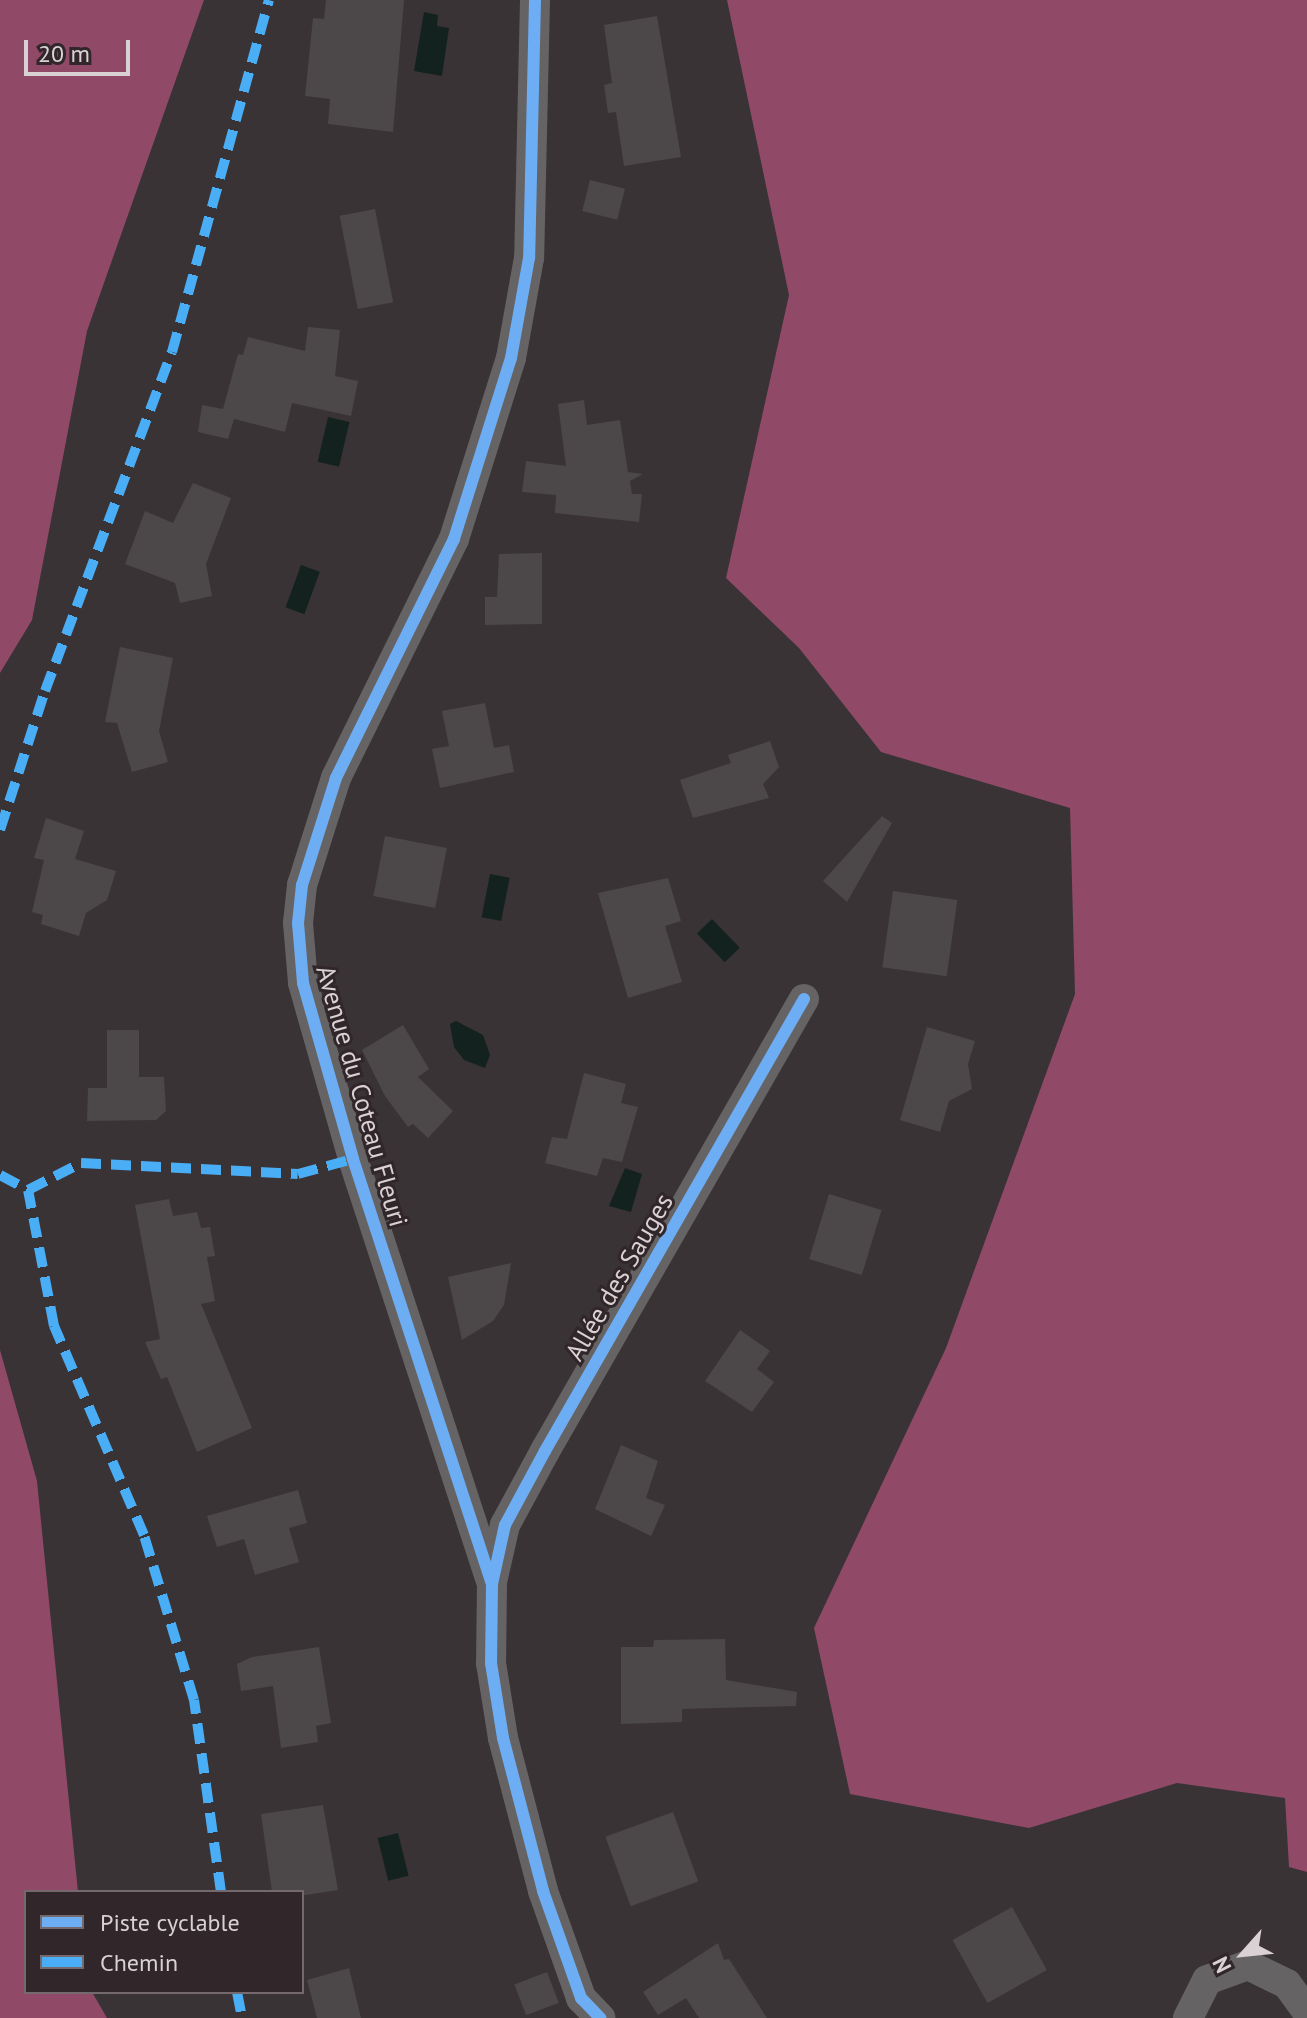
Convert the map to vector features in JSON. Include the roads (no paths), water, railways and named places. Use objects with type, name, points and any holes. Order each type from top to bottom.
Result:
[{"type":"street","name":"Avenue du Coteau Fleuri","points":[[535,0],[530,243],[511,358],[454,539],[336,778],[302,885],[298,923],[303,983],[353,1159],[492,1584],[491,1663],[503,1738],[543,1891],[581,1998],[600,2018]]},
{"type":"street","name":"Allée des Sauges","points":[[492,1584],[505,1525],[804,999]]},
{"type":"street","points":[[1188,2018],[1207,1980],[1248,1965],[1287,1984],[1307,2012]]}]
